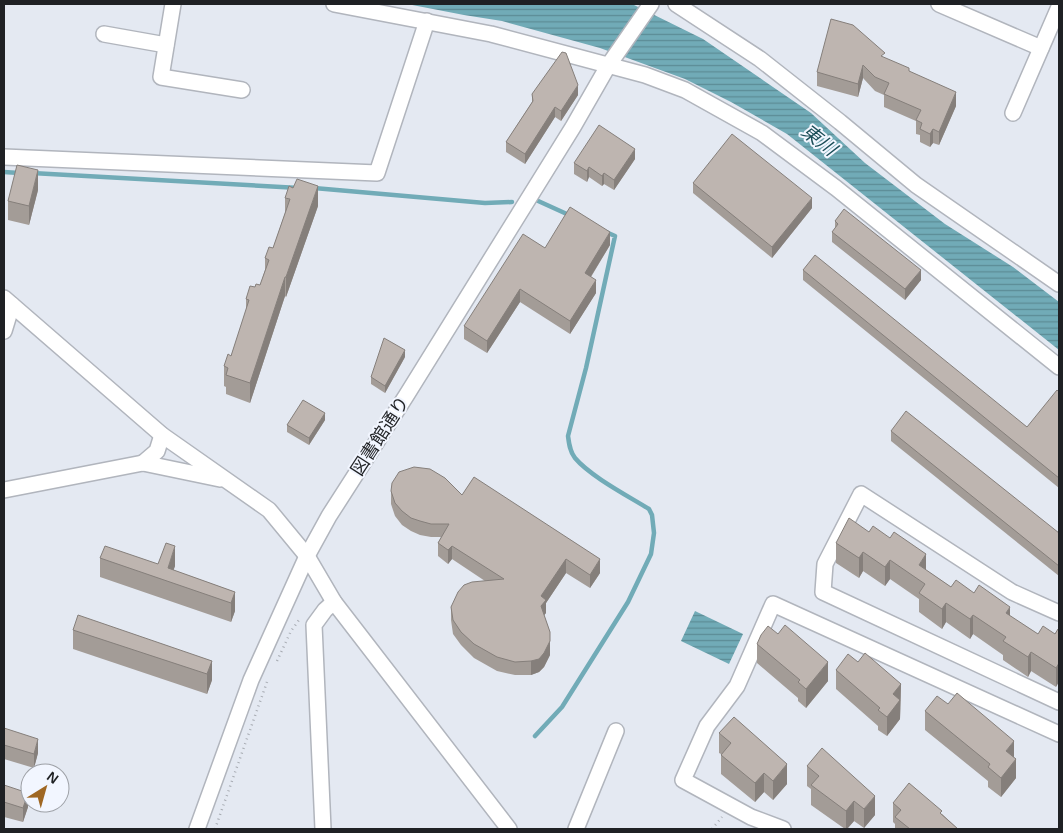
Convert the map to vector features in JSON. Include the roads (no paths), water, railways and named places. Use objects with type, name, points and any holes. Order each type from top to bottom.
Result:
[{"type":"street","points":[[172,4],[161,76],[242,90]]},
{"type":"street","points":[[334,4],[491,34],[645,75],[685,90],[762,133],[836,188],[1059,367]]},
{"type":"street","name":"図書館通り","points":[[197,829],[251,680],[307,556],[329,516],[453,320],[608,66],[651,4]]},
{"type":"street","points":[[676,4],[760,59],[811,98],[916,185],[1059,284]]},
{"type":"street","points":[[939,4],[1041,48]]},
{"type":"street","points":[[1013,114],[1059,7]]},
{"type":"street","points":[[4,157],[377,173],[426,21]]},
{"type":"street","points":[[104,34],[166,45]]},
{"type":"street","points":[[4,331],[8,302]]},
{"type":"street","points":[[8,302],[162,435],[269,510],[307,556],[330,606],[509,829]]},
{"type":"street","points":[[143,463],[157,451],[162,435]]},
{"type":"street","points":[[4,490],[143,463],[227,481]]},
{"type":"street","points":[[1059,613],[1012,592],[861,494],[826,564],[823,592],[1059,702]]},
{"type":"street","points":[[783,829],[751,817],[683,780],[707,726],[737,686],[773,604],[1059,734]]},
{"type":"street","points":[[323,829],[314,625],[330,606]]},
{"type":"street","points":[[576,829],[616,730]]},
{"type":"water","name":"東川","points":[[407,4],[632,4],[703,39],[811,113],[865,163],[945,224],[1013,267],[1059,302],[1059,350],[787,134],[731,102],[685,79],[600,48],[502,21]]},
{"type":"water","points":[[695,611],[743,634],[729,664],[681,641]]},
{"type":"waterway","points":[[4,172],[19,173]]},
{"type":"waterway","points":[[32,173],[299,188]]},
{"type":"waterway","points":[[314,188],[485,203],[512,202]]},
{"type":"waterway","points":[[536,200],[569,215]]},
{"type":"waterway","points":[[535,736],[562,707],[628,602],[651,554],[654,533],[652,515],[649,509],[582,465],[573,456],[568,436],[586,368],[615,236],[606,232]]}]
